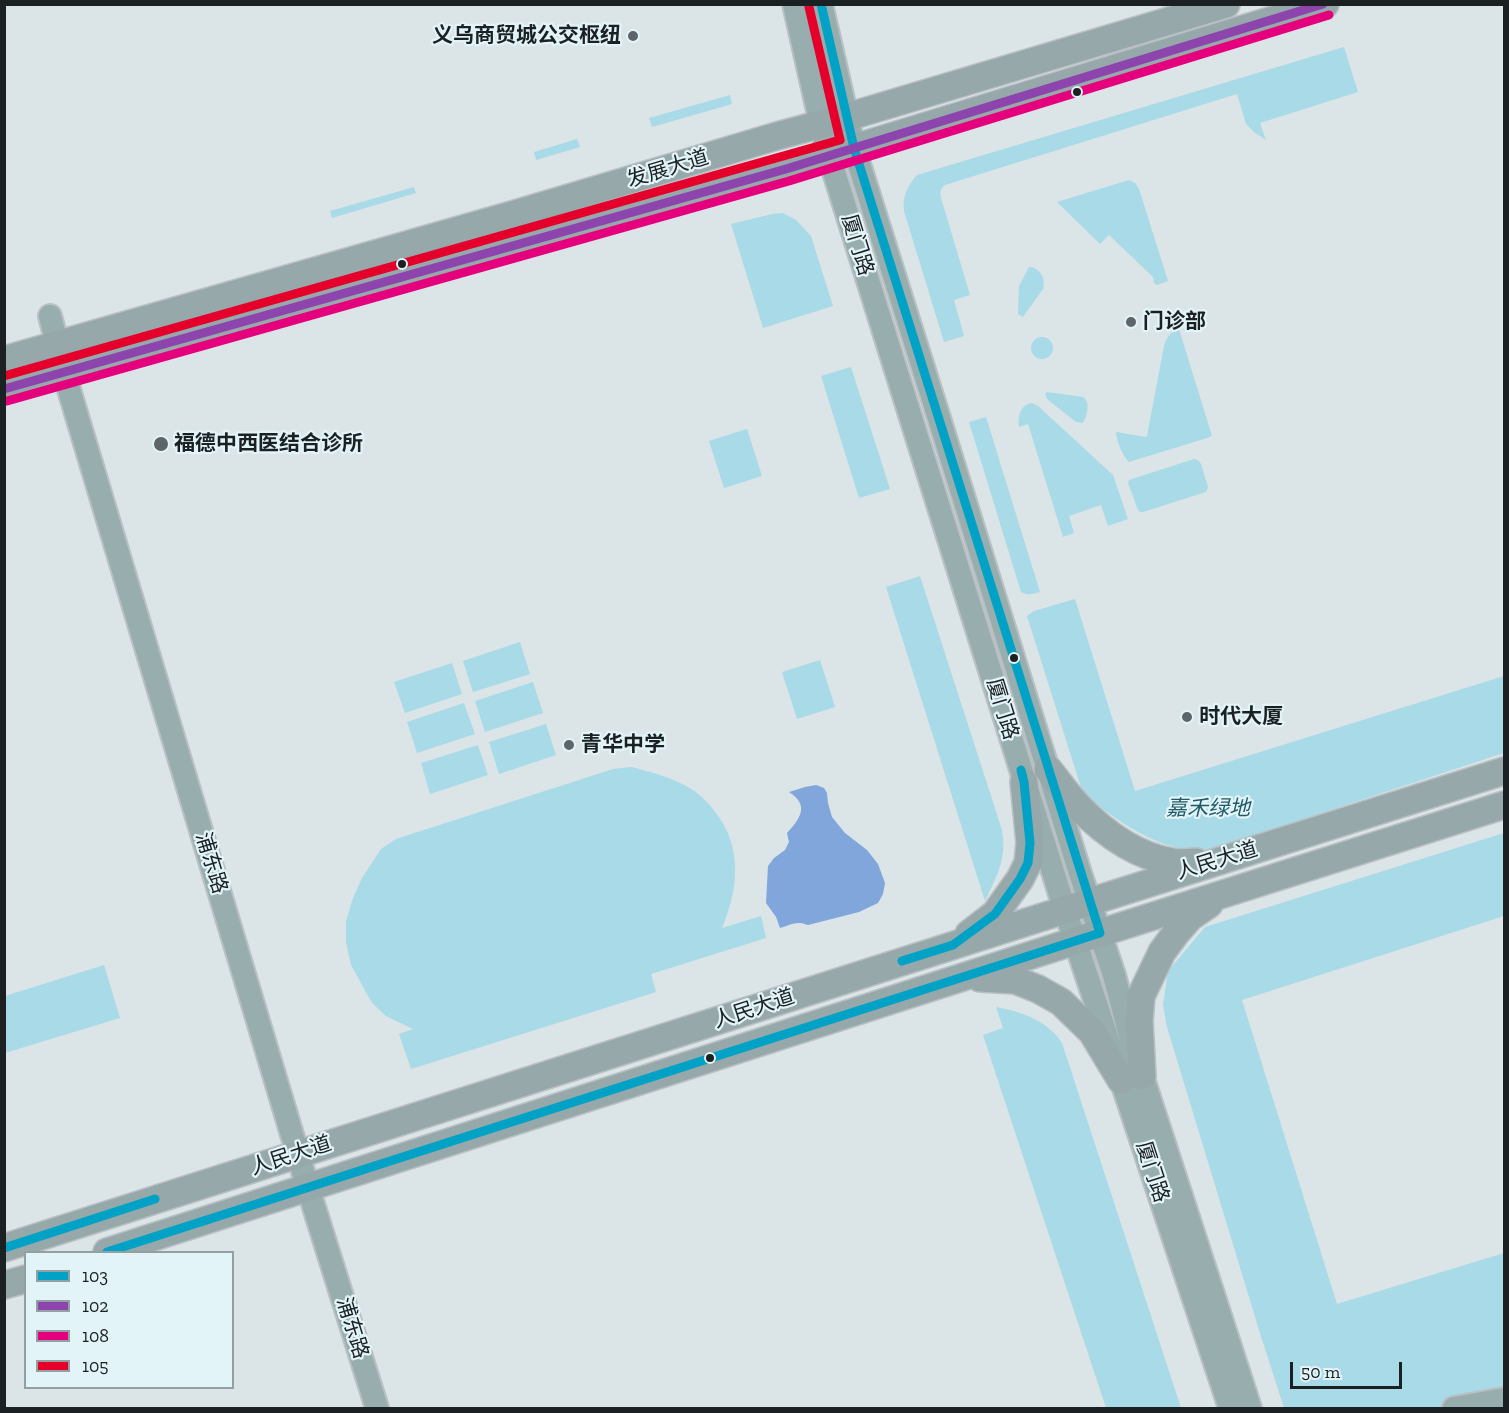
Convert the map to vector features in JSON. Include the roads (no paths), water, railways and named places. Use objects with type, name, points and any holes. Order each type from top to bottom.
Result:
[{"type":"main road","name":"发展大道","points":[[4,360],[512,215],[1226,4]]},
{"type":"main road","name":"发展大道","points":[[4,389],[842,152],[1325,4]]},
{"type":"main road","points":[[1048,770],[1077,806],[1129,847],[1174,863],[1218,861]]},
{"type":"main road","name":"人民大道","points":[[4,1248],[1504,771]]},
{"type":"main road","points":[[953,945],[995,914],[1020,879],[1028,863],[1030,843],[1024,782]]},
{"type":"main road","name":"人民大道","points":[[110,1251],[1504,805]]},
{"type":"main road","points":[[1132,1078],[1141,996],[1162,952],[1191,917],[1222,894]]},
{"type":"main road","points":[[964,977],[1015,980],[1038,989],[1061,1002],[1092,1032],[1132,1078]]},
{"type":"main road","points":[[4,1286],[24,1280]]},
{"type":"street","name":"厦门路","points":[[794,4],[821,124],[842,152],[1048,770],[1077,906]]},
{"type":"street","name":"厦门路","points":[[821,4],[847,117],[842,152],[1024,782],[1088,937],[1230,1408]]},
{"type":"street","name":"浦东路","points":[[50,316],[64,372],[308,1188],[377,1408]]},
{"type":"street","name":"厦门路","points":[[1132,1078],[1250,1408]]},
{"type":"street","points":[[1454,1408],[1504,1399]]},
{"type":"water","points":[[816,785],[824,788],[827,793],[832,817],[845,833],[867,850],[878,864],[885,883],[883,894],[878,903],[859,912],[808,925],[797,923],[780,928],[776,917],[766,903],[768,866],[785,850],[789,842],[787,833],[796,823],[801,812],[799,802],[789,792]]},
{"type":"place","name":"义乌商贸城公交枢纽","points":[[633,36]]},
{"type":"place","name":"门诊部","points":[[1131,322]]},
{"type":"place","name":"福德中西医结合诊所","points":[[161,444]]},
{"type":"place","name":"时代大厦","points":[[1187,717]]},
{"type":"place","name":"青华中学","points":[[569,745]]},
{"type":"park label","name":"嘉禾绿地","points":[[1208,809]]}]
